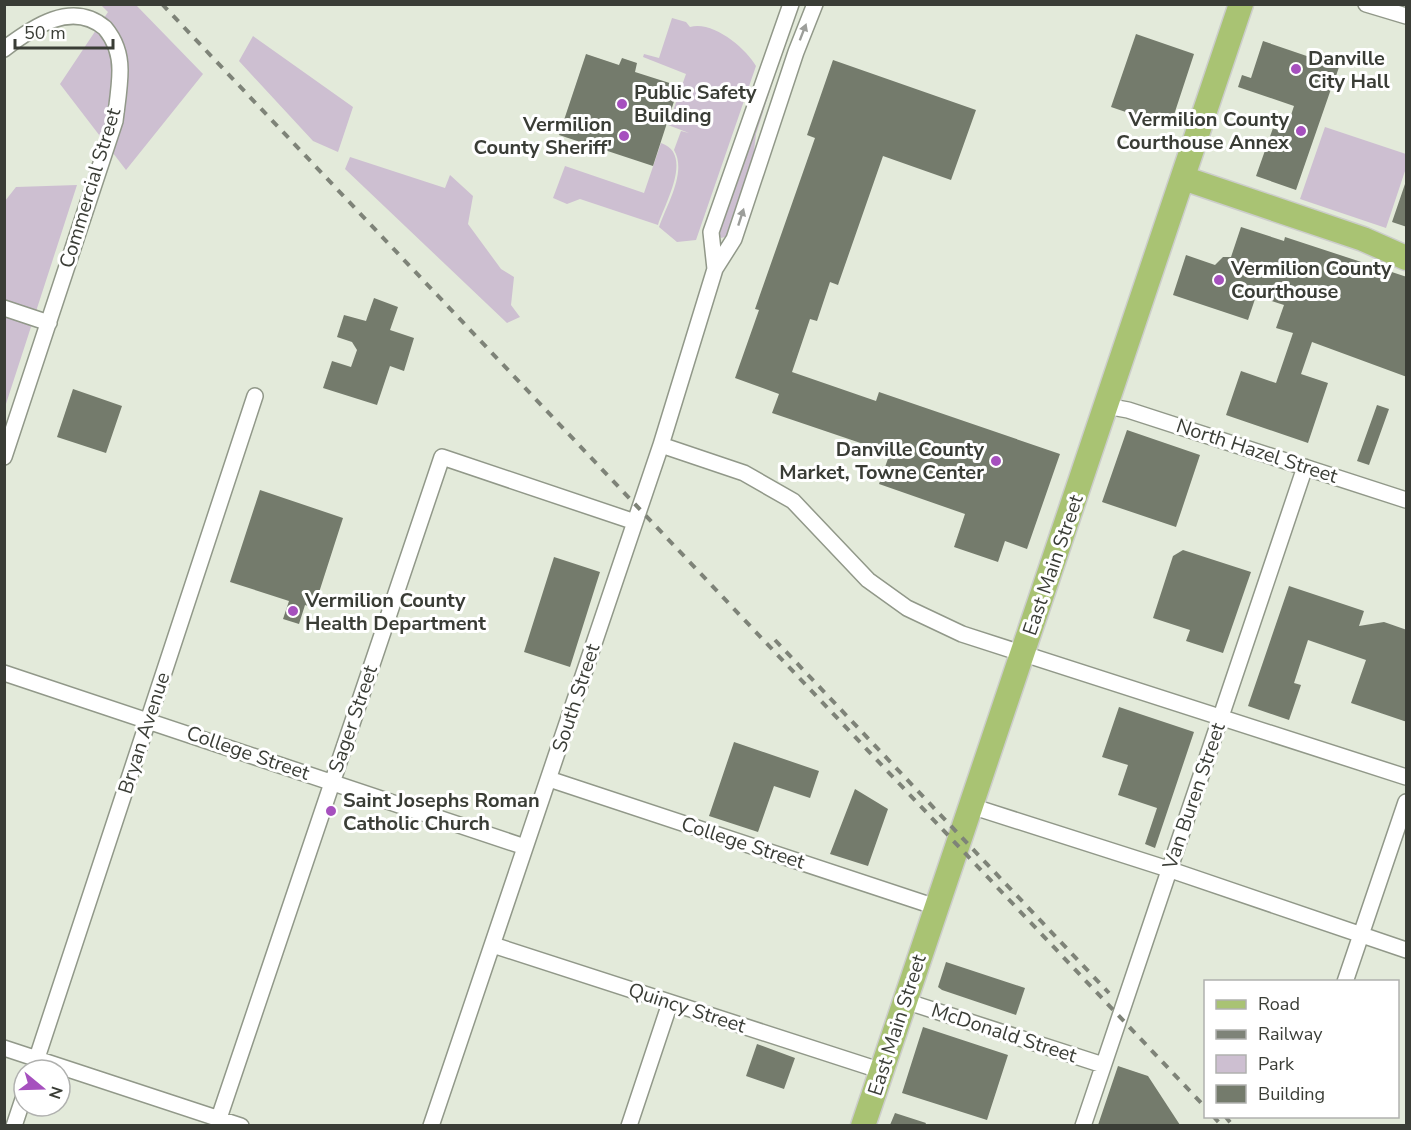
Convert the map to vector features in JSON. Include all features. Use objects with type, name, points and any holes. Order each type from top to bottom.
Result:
[{"type":"main road","name":"East Main Street","points":[[863,1125],[1241,4]]},
{"type":"main road","points":[[1183,178],[1363,239],[1407,258]]},
{"type":"street","name":"South Street","points":[[715,269],[711,232],[791,4]]},
{"type":"street","name":"South Street","points":[[431,1125],[661,445],[715,269],[734,239],[796,52],[815,4]]},
{"type":"street","points":[[1366,4],[1407,16]]},
{"type":"street","name":"Commercial Street","points":[[4,49],[34,26],[69,13],[95,18],[112,37],[118,53],[120,70],[115,121],[4,457]]},
{"type":"street","points":[[4,308],[49,323]]},
{"type":"street","name":"Bryan Avenue","points":[[36,1058],[255,396]]},
{"type":"street","name":"North Hazel Street","points":[[1106,406],[1128,410],[1407,500]]},
{"type":"street","points":[[661,445],[744,473],[793,501],[868,580],[907,608],[962,634],[1407,777]]},
{"type":"street","name":"Sager Street","points":[[219,1118],[442,457],[634,522]]},
{"type":"street","name":"Van Buren Street","points":[[1083,1125],[1305,467]]},
{"type":"street","name":"College Street","points":[[4,673],[525,847]]},
{"type":"street","name":"College Street","points":[[549,779],[936,907]]},
{"type":"street","points":[[1345,980],[1407,802]]},
{"type":"street","points":[[971,806],[1168,869],[1407,950]]},
{"type":"street","name":"Quincy Street","points":[[493,945],[882,1071]]},
{"type":"street","name":"McDonald Street","points":[[905,1000],[1103,1065]]},
{"type":"street","points":[[628,1125],[670,1003]]},
{"type":"street","points":[[4,1048],[23,1058]]},
{"type":"street","points":[[72,1075],[241,1125]]},
{"type":"green space","points":[[101,5],[136,5],[203,74],[126,170],[60,84],[108,12]]},
{"type":"green space","points":[[672,18],[686,22],[690,27],[708,28],[728,37],[745,51],[756,66],[696,240],[677,242],[659,227],[677,178],[678,168],[674,150],[681,131],[689,133],[668,125],[686,74],[643,57],[644,54],[659,58]]},
{"type":"green space","points":[[253,36],[353,107],[338,152],[313,141],[239,61]]},
{"type":"green space","points":[[774,72],[756,134],[752,168],[729,236],[721,238],[718,234]]},
{"type":"green space","points":[[1325,127],[1406,154],[1406,168],[1386,228],[1300,199]]},
{"type":"green space","points":[[661,143],[671,149],[675,157],[676,168],[671,192],[658,225],[580,199],[567,204],[553,198],[565,166],[644,193]]},
{"type":"green space","points":[[350,157],[445,188],[450,175],[473,196],[468,224],[501,269],[514,277],[511,305],[520,317],[507,323],[345,169]]},
{"type":"green space","points":[[77,185],[5,407],[5,201],[16,187]]},
{"type":"building","points":[[1136,34],[1194,54],[1170,127],[1111,107]]},
{"type":"building","points":[[1263,41],[1339,67],[1335,79],[1340,81],[1337,91],[1331,89],[1296,190],[1256,176],[1273,128],[1285,133],[1294,106],[1238,87],[1242,75],[1251,78]]},
{"type":"building","name":"Public Safety Building","points":[[586,54],[619,65],[622,58],[637,63],[635,72],[679,86],[653,166],[559,135]]},
{"type":"building","points":[[833,60],[976,110],[951,180],[883,156],[838,285],[830,282],[817,321],[810,319],[792,372],[876,401],[879,392],[1060,454],[1027,549],[1005,541],[998,562],[954,547],[965,514],[879,484],[890,453],[772,413],[779,394],[735,378],[759,310],[755,309],[815,138],[807,135]]},
{"type":"building","points":[[1405,184],[1407,185],[1407,227],[1392,222]]},
{"type":"building","points":[[1241,227],[1284,241],[1285,237],[1407,277],[1407,377],[1312,342],[1301,374],[1328,383],[1308,443],[1226,415],[1241,371],[1276,383],[1293,333],[1276,328],[1284,305],[1256,296],[1248,320],[1173,295],[1186,255],[1215,265],[1223,257],[1231,257]]},
{"type":"building","points":[[374,298],[398,307],[390,330],[414,338],[404,371],[390,366],[377,405],[323,388],[332,361],[351,367],[357,350],[352,342],[337,337],[344,315],[366,321]]},
{"type":"building","points":[[73,389],[122,406],[106,453],[57,437]]},
{"type":"building","points":[[1377,405],[1389,409],[1369,465],[1357,461]]},
{"type":"building","points":[[1127,430],[1200,455],[1176,527],[1102,502]]},
{"type":"building","points":[[260,490],[343,518],[314,608],[305,605],[299,624],[283,619],[289,601],[230,582]]},
{"type":"building","points":[[1183,550],[1251,572],[1223,653],[1186,641],[1190,630],[1153,618],[1173,556]]},
{"type":"building","points":[[554,557],[600,572],[570,667],[524,652]]},
{"type":"building","points":[[1289,586],[1364,611],[1359,626],[1384,622],[1407,630],[1407,722],[1351,703],[1366,660],[1308,640],[1294,683],[1301,685],[1289,720],[1248,706]]},
{"type":"building","points":[[1119,707],[1194,732],[1155,848],[1145,844],[1157,808],[1118,795],[1128,765],[1102,757]]},
{"type":"building","points":[[734,742],[819,771],[810,798],[774,786],[758,832],[709,816]]},
{"type":"building","points":[[855,789],[888,809],[868,866],[830,854]]},
{"type":"building","points":[[946,962],[1025,988],[1016,1015],[938,987]]},
{"type":"building","points":[[923,1027],[1008,1055],[987,1120],[902,1093]]},
{"type":"building","points":[[757,1044],[795,1058],[784,1089],[746,1076]]},
{"type":"building","points":[[1118,1066],[1148,1076],[1180,1125],[1098,1125]]},
{"type":"building","points":[[895,1113],[926,1123],[925,1125],[890,1125]]},
{"type":"railway","points":[[162,4],[1204,1106]]},
{"type":"railway","points":[[775,640],[1109,993]]},
{"type":"railway","points":[[1215,1118],[1222,1126]]},
{"type":"railway","points":[[1227,1118],[1233,1126]]},
{"type":"place","name":"Danville City Hall","points":[[1296,69]]},
{"type":"place","name":"Public Safety Building","points":[[622,104]]},
{"type":"place","name":"Vermilion County Courthouse Annex","points":[[1301,131]]},
{"type":"place","name":"Vermilion County Sheriff'","points":[[624,136]]},
{"type":"place","name":"Vermilion County Courthouse","points":[[1219,280]]},
{"type":"place","name":"Danville County Market, Towne Center","points":[[996,461]]},
{"type":"place","name":"Vermilion County Health Department","points":[[293,611]]},
{"type":"place","name":"Saint Josephs Roman Catholic Church","points":[[331,811]]}]
